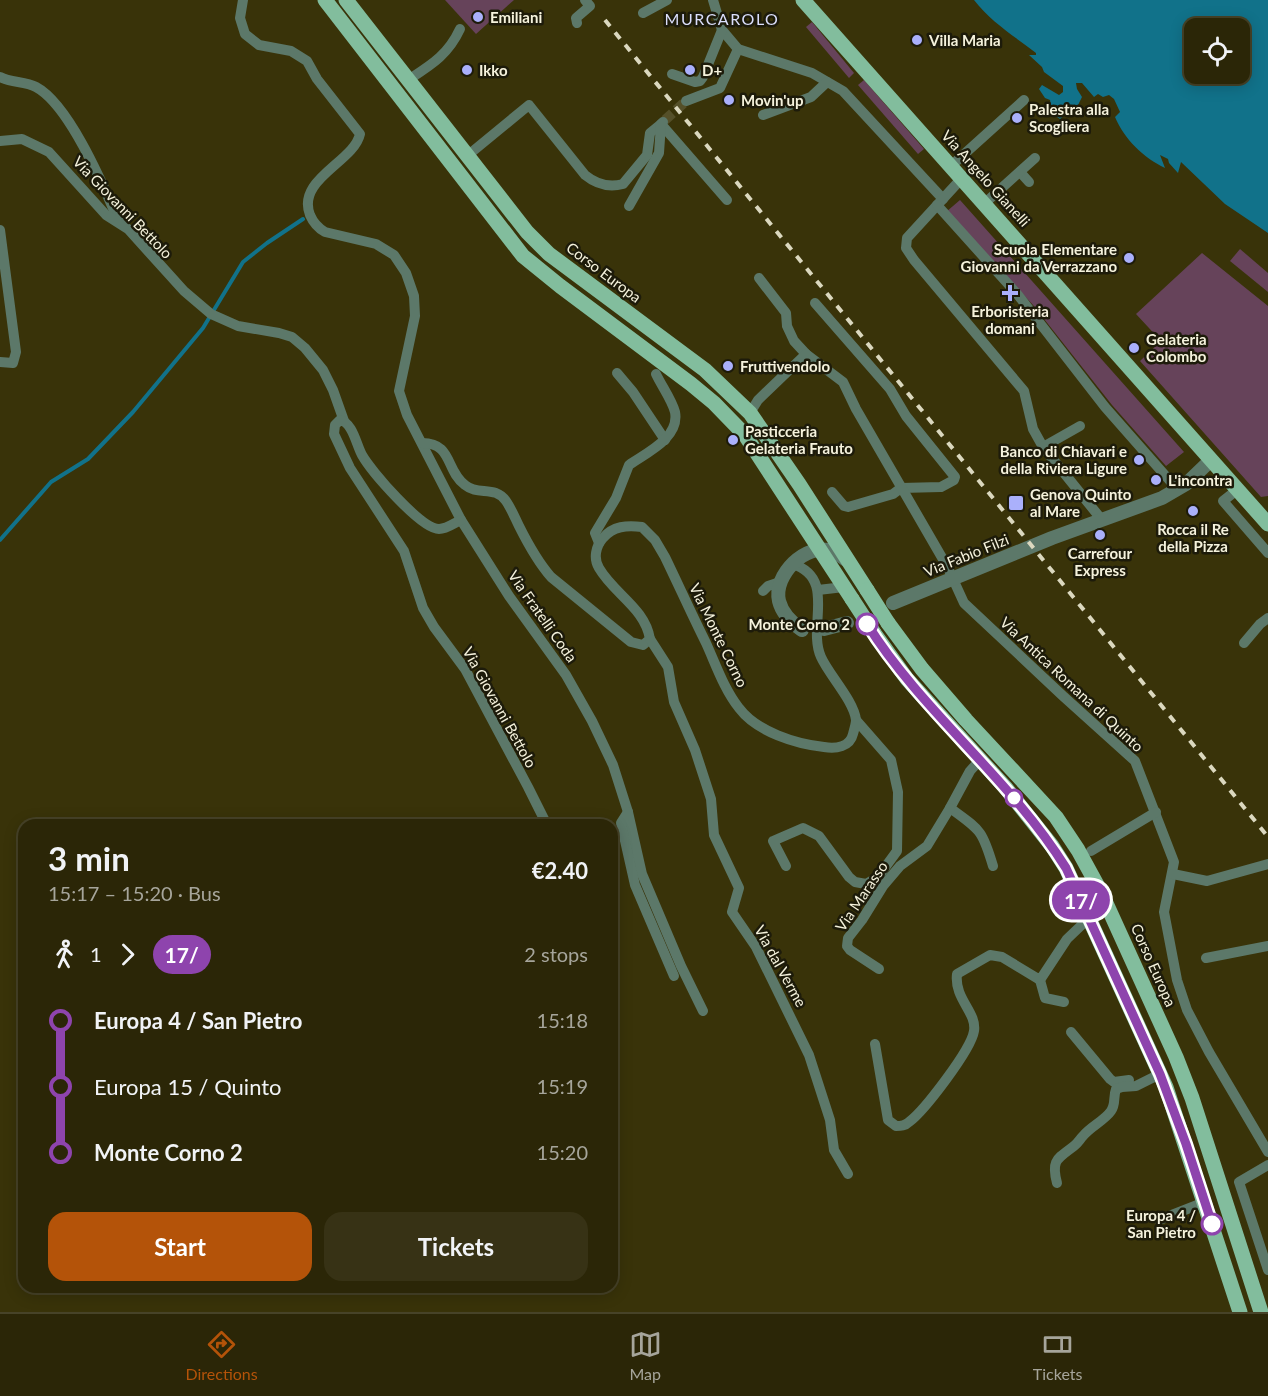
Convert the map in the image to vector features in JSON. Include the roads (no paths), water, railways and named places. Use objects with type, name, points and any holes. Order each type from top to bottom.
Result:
[{"type":"main road","points":[[325,0],[523,256],[714,403],[745,435],[874,633],[907,679],[1005,787],[1052,846],[1066,868],[1089,918],[1155,1076],[1205,1202],[1240,1312]]},
{"type":"main road","name":"Corso Europa","points":[[346,0],[527,232],[549,254],[705,370],[750,413],[764,430],[888,623],[944,694],[1056,817],[1082,856],[1101,892],[1179,1065],[1261,1312]]},
{"type":"main road","name":"Via Angelo Gianelli","points":[[803,0],[1268,524]]},
{"type":"street","points":[[243,0],[240,18],[245,34],[259,45],[291,51],[307,61],[316,79],[360,134],[359,140],[312,190],[308,203],[309,210],[320,229],[376,244],[394,255],[406,273],[414,296],[415,316],[399,391],[407,415],[422,443],[434,443],[442,450],[459,480],[466,487],[476,491],[490,490],[506,500],[528,544],[551,577],[631,642],[643,645],[650,639],[642,616],[598,568],[595,553],[599,543],[595,533],[616,498],[629,465],[665,440],[672,429],[675,411],[656,374]]},
{"type":"street","points":[[576,23],[576,18],[590,6],[585,0]]},
{"type":"street","points":[[643,13],[668,0]]},
{"type":"street","points":[[712,0],[722,30],[738,49],[812,73],[852,99],[1018,295],[1105,407],[1178,490]]},
{"type":"street","points":[[408,80],[437,62],[454,41],[460,29]]},
{"type":"street","points":[[672,74],[695,82],[700,81],[704,77],[722,30]]},
{"type":"street","points":[[686,101],[720,88],[738,49]]},
{"type":"street","points":[[0,77],[7,81],[35,87],[52,101],[84,147],[115,213],[128,229]]},
{"type":"street","points":[[763,115],[811,97],[827,82]]},
{"type":"street","points":[[951,166],[1024,100]]},
{"type":"street","points":[[466,156],[529,105],[593,182],[603,185],[623,184],[647,154],[650,133],[663,122]]},
{"type":"street","points":[[663,122],[727,200]]},
{"type":"street","points":[[629,206],[660,153],[663,122]]},
{"type":"street","name":"Via Giovanni Bettolo","points":[[0,141],[22,139],[49,152],[106,215],[128,229],[184,291],[211,314],[238,326],[292,337],[305,348],[329,380],[344,421],[367,463],[417,516],[435,529],[442,529],[461,520]]},
{"type":"street","points":[[985,203],[1035,158]]},
{"type":"street","points":[[1020,172],[1029,183]]},
{"type":"street","points":[[963,178],[907,238],[906,248],[1024,391],[1033,429],[1043,447],[1102,520]]},
{"type":"street","points":[[0,230],[16,352],[12,363],[0,362]]},
{"type":"street","name":"Via Antica Romana di Quinto","points":[[759,278],[786,313],[787,326],[794,342],[843,382],[855,409],[954,578],[964,603],[1135,761],[1174,862],[1164,912],[1177,980],[1187,1010],[1209,1053],[1268,1152]]},
{"type":"street","points":[[815,303],[890,389],[906,416],[955,477],[954,480],[941,487],[901,488],[892,494],[848,507],[844,506],[832,492]]},
{"type":"street","points":[[750,413],[758,400],[806,354]]},
{"type":"street","points":[[616,373],[633,392],[665,440]]},
{"type":"street","name":"Via Giovanni Bettolo","points":[[344,421],[337,422],[334,434],[344,458],[370,503],[404,551],[423,608],[465,669],[543,819]]},
{"type":"street","points":[[1043,447],[1080,426]]},
{"type":"street","name":"Via Fratelli Coda","points":[[422,443],[461,520],[508,596],[566,675],[614,765],[628,812],[642,874],[703,1011]]},
{"type":"street","name":"Via Fabio Filzi","points":[[893,603],[1052,538],[1162,498],[1178,490],[1211,460]]},
{"type":"street","points":[[1237,490],[1223,501],[1268,553]]},
{"type":"street","name":"Via Monte Corno","points":[[599,543],[609,531],[632,526],[642,527],[655,540],[721,679],[740,709],[754,722],[785,739],[804,745],[833,748],[845,746],[853,737],[856,720]]},
{"type":"street","points":[[802,630],[793,623],[778,600],[780,582],[793,564],[807,552],[820,549],[832,551],[849,562]]},
{"type":"street","points":[[786,866],[773,842],[803,828],[819,836],[849,878],[855,882],[866,884],[878,877],[897,851],[898,792],[891,760],[856,720],[837,682],[820,656],[817,642],[818,590],[812,576],[802,567],[793,564]]},
{"type":"street","points":[[762,591],[780,582]]},
{"type":"street","points":[[818,590],[848,593]]},
{"type":"street","points":[[1244,643],[1268,618]]},
{"type":"street","points":[[824,629],[847,623]]},
{"type":"street","name":"Via dal Verme","points":[[650,639],[668,667],[674,702],[695,750],[711,799],[714,835],[739,888],[732,912],[756,946],[805,1045],[830,1120],[834,1150],[848,1174]]},
{"type":"street","name":"Via Marasso","points":[[879,969],[850,950],[847,946],[848,938],[883,886],[900,866],[927,846],[970,771],[980,760]]},
{"type":"street","points":[[950,808],[978,828],[985,838],[993,866]]},
{"type":"street","name":"Via Fratelli Coda","points":[[628,812],[621,823],[635,885],[674,976]]},
{"type":"street","points":[[1091,851],[1156,812]]},
{"type":"street","points":[[1173,874],[1207,880],[1268,864]]},
{"type":"street","points":[[1040,980],[1067,939],[1089,918]]},
{"type":"street","points":[[1206,958],[1268,946]]},
{"type":"street","points":[[875,1044],[888,1120],[896,1126],[906,1125],[918,1114],[967,1050],[974,1030],[972,1016],[961,1000],[957,974],[990,955],[1002,957],[1040,980],[1045,998],[1064,1002]]},
{"type":"street","points":[[1071,1032],[1114,1082],[1155,1076]]},
{"type":"street","points":[[1057,1183],[1054,1170],[1058,1157],[1077,1145],[1083,1135],[1110,1112],[1116,1089],[1136,1086],[1155,1076]]},
{"type":"street","points":[[1268,1165],[1239,1182],[1268,1270]]},
{"type":"street","points":[[1159,1220],[1205,1202]]},
{"type":"water","points":[[974,0],[1268,0],[1268,233],[1225,204],[1181,162],[1178,173],[1168,159],[1160,155],[1165,168],[1142,153],[1119,125],[1115,117],[1120,112],[1114,99],[1109,95],[1103,97],[1098,94],[1094,97],[1082,83],[1076,83],[1082,97],[1076,109],[1060,119],[1051,112],[1050,100],[1045,98],[1039,89],[1042,85],[1059,95],[1063,92],[1063,86],[1044,72],[1042,67],[1029,55],[1036,55],[1036,53],[988,15]]},
{"type":"waterway","points":[[0,540],[51,482],[88,459],[133,412],[203,328],[243,262],[303,219]]},
{"type":"tunnel","points":[[665,120],[686,101]]},
{"type":"railway","points":[[605,20],[1268,837]]},
{"type":"place","name":"Emiliani","points":[[478,17]]},
{"type":"place","name":"Villa Maria","points":[[917,40]]},
{"type":"place","name":"Ikko","points":[[467,70]]},
{"type":"place","name":"D+","points":[[690,70]]},
{"type":"place","name":"Movin'up","points":[[729,100]]},
{"type":"place","name":"Palestra alla Scogliera","points":[[1017,118]]},
{"type":"place","name":"Scuola Elementare Giovanni da Verrazzano","points":[[1129,258]]},
{"type":"place","name":"Erboristeria domani","points":[[1010,293]]},
{"type":"place","name":"Gelateria Colombo","points":[[1134,348]]},
{"type":"place","name":"Fruttivendolo","points":[[728,366]]},
{"type":"place","name":"Pasticceria Gelateria Frauto","points":[[733,440]]},
{"type":"place","name":"Banco di Chiavari e della Riviera Ligure","points":[[1139,460]]},
{"type":"place","name":"L'incontra","points":[[1156,480]]},
{"type":"place","name":"Genova Quinto al Mare","points":[[1016,503]]},
{"type":"place","name":"Rocca il Re della Pizza","points":[[1193,511]]},
{"type":"place","name":"Carrefour Express","points":[[1100,535]]},
{"type":"place","name":"Monte Corno 2","points":[[867,624]]},
{"type":"place","name":"Europa 4 / San Pietro","points":[[1212,1224]]},
{"type":"district","name":"MURCAROLO","points":[[722,18]]}]
